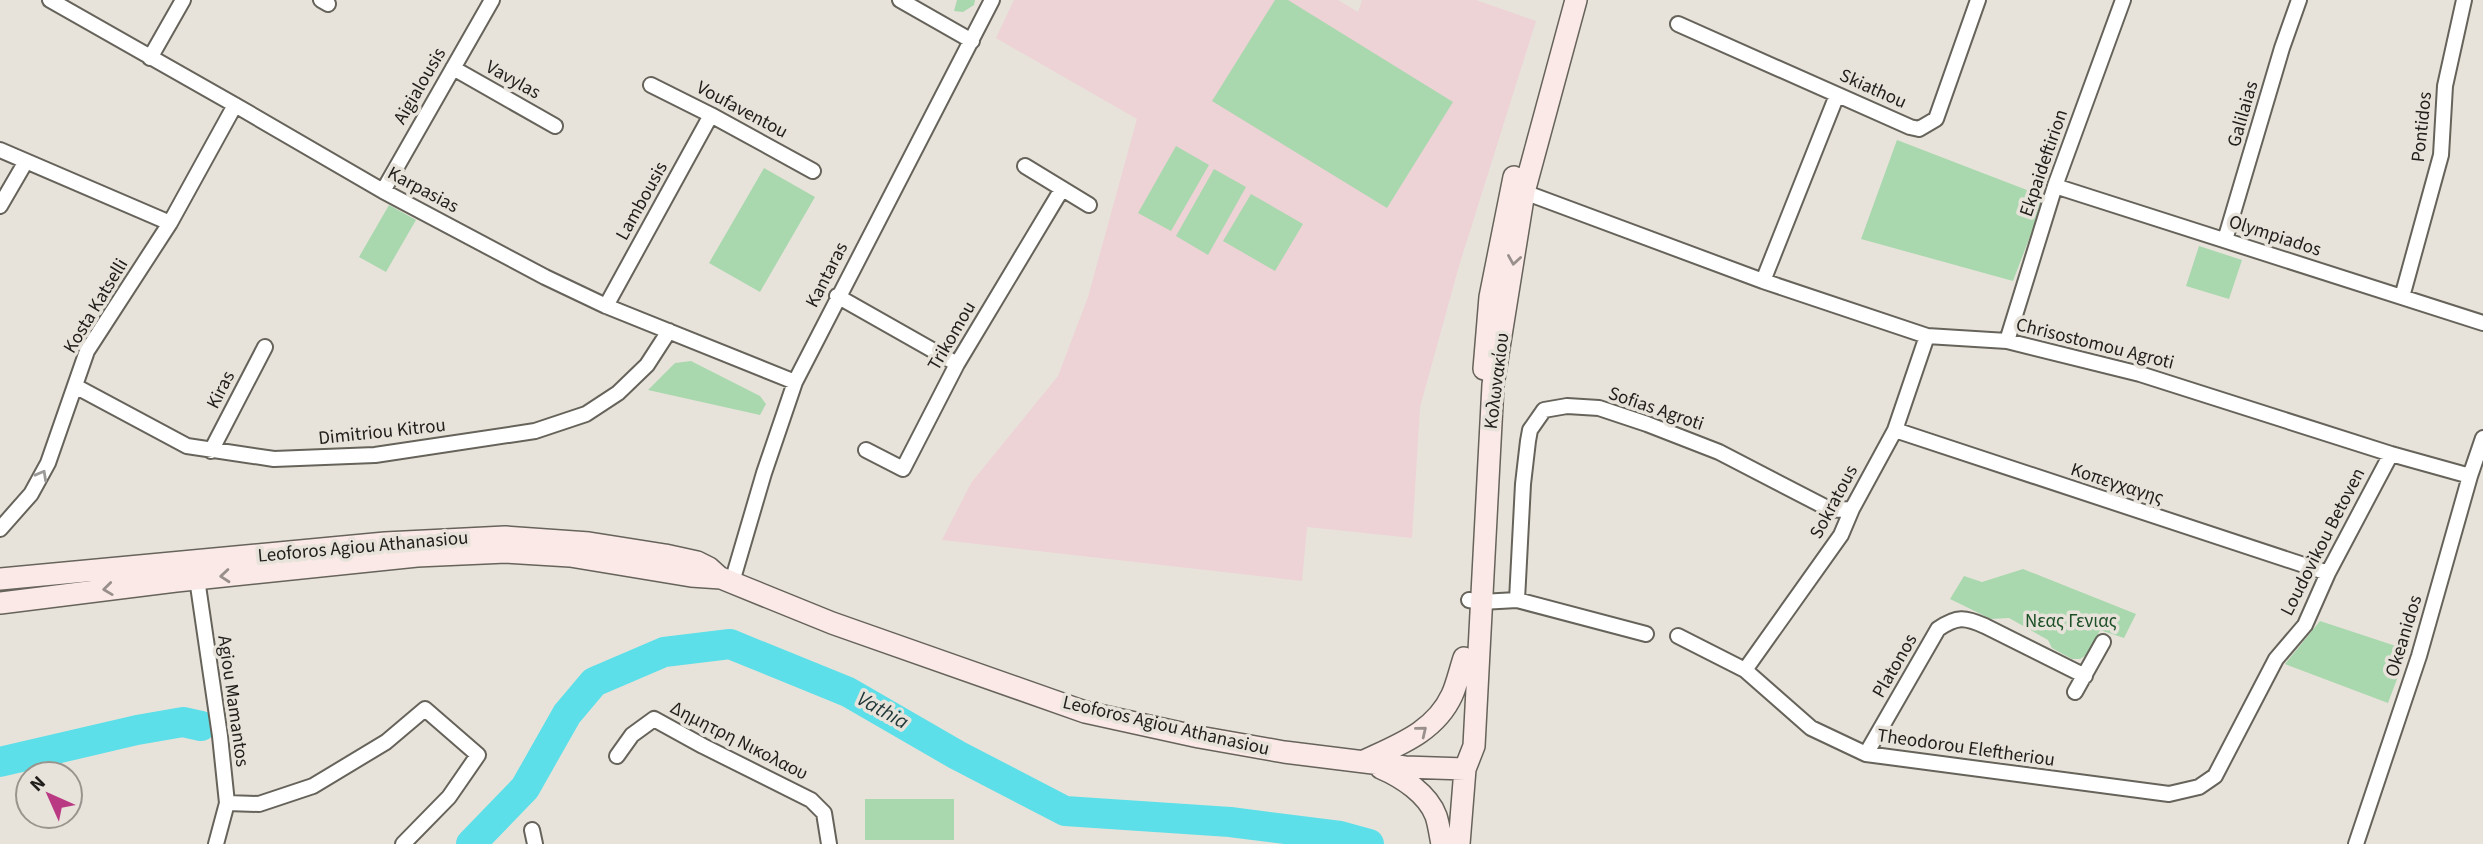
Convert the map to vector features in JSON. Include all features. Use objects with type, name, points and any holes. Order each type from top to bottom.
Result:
[{"type":"main road","name":"Κολωνακίου","points":[[1459,844],[1465,769],[1474,746],[1475,601],[1490,297],[1565,0]]},
{"type":"main road","name":"Κολωνακίου","points":[[1518,190],[1576,0]]},
{"type":"main road","name":"Leoforos Agiou Athanasiou","points":[[0,579],[506,552],[583,558],[726,580],[832,623],[1085,712],[1284,752],[1405,767],[1465,769]]},
{"type":"main road","name":"Leoforos Agiou Athanasiou","points":[[0,603],[196,570]]},
{"type":"main road","name":"Κολωνακίου","points":[[1465,769],[1459,745],[1464,658],[1475,601]]},
{"type":"main road","points":[[1362,762],[1420,735],[1437,718],[1451,697],[1464,658]]},
{"type":"main road","points":[[1362,762],[1391,773],[1410,785],[1424,799],[1436,815],[1442,844]]},
{"type":"street","name":"Karpasias","points":[[50,0],[383,191],[545,277],[606,306],[795,382]]},
{"type":"street","points":[[150,58],[183,0]]},
{"type":"street","name":"Aigialousis","points":[[383,191],[492,0]]},
{"type":"street","points":[[900,0],[972,41]]},
{"type":"street","name":"Kantaras","points":[[726,580],[795,382],[992,0]]},
{"type":"street","name":"Skiathou","points":[[1678,24],[1919,129],[1936,119],[1978,0]]},
{"type":"street","name":"Ekpaideftirion","points":[[2007,341],[2055,186],[2123,0]]},
{"type":"street","name":"Galilaias","points":[[2225,240],[2282,48],[2299,0]]},
{"type":"street","name":"Pontidos","points":[[2402,297],[2441,155],[2445,86],[2465,0]]},
{"type":"street","name":"Vavylas","points":[[453,68],[555,126]]},
{"type":"street","name":"Voufaventou","points":[[651,85],[813,171]]},
{"type":"street","points":[[1763,281],[1837,95]]},
{"type":"street","name":"Kosta Katselli","points":[[0,529],[31,494],[48,463],[87,351],[170,223],[235,105]]},
{"type":"street","name":"Lambousis","points":[[606,306],[711,115]]},
{"type":"street","points":[[0,150],[170,223]]},
{"type":"street","points":[[0,206],[26,163]]},
{"type":"street","points":[[1025,166],[1089,205]]},
{"type":"street","name":"Olympiados","points":[[2055,186],[2483,323]]},
{"type":"street","name":"Trikomou","points":[[866,450],[903,469],[957,363],[1062,189]]},
{"type":"street","name":"Chrisostomou Agroti","points":[[1518,190],[1763,281],[1927,336],[2007,341],[2162,380],[2391,454],[2470,476]]},
{"type":"street","points":[[837,296],[957,363]]},
{"type":"street","name":"Dimitriou Kitrou","points":[[75,386],[187,446],[274,459],[362,456],[535,431],[586,414],[618,393],[647,365],[669,331]]},
{"type":"street","name":"Sokratous","points":[[1745,670],[1841,536],[1852,509],[1895,430],[1927,336]]},
{"type":"street","name":"Kiras","points":[[211,451],[265,347]]},
{"type":"street","name":"Sofias Agroti","points":[[1517,600],[1528,441],[1530,430],[1544,410],[1567,405],[1599,408],[1719,452],[1831,510],[1852,509]]},
{"type":"street","name":"Κοπεγχαγης","points":[[1895,430],[2328,573]]},
{"type":"street","name":"Okeanidos","points":[[2356,844],[2419,656],[2483,438]]},
{"type":"street","name":"Loudovikou Betoven","points":[[2199,787],[2215,776],[2276,659],[2305,625],[2328,573],[2391,454]]},
{"type":"street","name":"Agiou Mamantos","points":[[196,570],[227,803],[216,844]]},
{"type":"street","points":[[1475,601],[1517,600],[1646,634]]},
{"type":"street","name":"Platonos","points":[[1866,754],[1938,629],[1953,619],[1969,619],[1986,626],[2085,676]]},
{"type":"street","name":"Theodorou Eleftheriou","points":[[1678,636],[1745,670],[1811,728],[1866,754],[2169,794],[2199,787]]},
{"type":"street","points":[[2075,692],[2103,642]]},
{"type":"street","points":[[227,803],[259,804],[313,786],[386,742],[425,709],[478,755],[449,797],[403,844]]},
{"type":"street","name":"Δημητρη Νικολαου","points":[[617,756],[632,735],[654,719],[811,800],[824,813],[829,844]]},
{"type":"shaded area","points":[[1014,0],[1338,0],[1358,12],[1362,0],[1476,0],[1536,21],[1459,266],[1420,407],[1412,538],[1307,527],[1302,581],[942,540],[971,483],[1058,376],[1088,297],[1137,119],[996,38]]},
{"type":"green space","points":[[957,0],[975,0],[974,5],[963,12],[954,11]]},
{"type":"green space","points":[[1275,0],[1288,0],[1453,102],[1387,208],[1212,101]]},
{"type":"green space","points":[[1897,140],[2045,197],[2013,281],[1861,239]]},
{"type":"green space","points":[[1176,146],[1209,165],[1171,231],[1138,213]]},
{"type":"green space","points":[[764,168],[815,197],[760,292],[709,263]]},
{"type":"green space","points":[[1214,169],[1246,187],[1208,255],[1176,236]]},
{"type":"green space","points":[[1251,194],[1303,224],[1275,271],[1223,241]]},
{"type":"green space","points":[[389,205],[416,220],[386,272],[359,257]]},
{"type":"green space","points":[[2199,246],[2242,260],[2229,299],[2186,286]]},
{"type":"green space","points":[[691,361],[760,396],[766,404],[760,415],[648,390],[675,363]]},
{"type":"green space","name":"Νεας Γενιας","points":[[2023,569],[2136,614],[2124,638],[2100,630],[2088,654],[2080,659],[2072,659],[2052,648],[2048,640],[2009,618],[1991,619],[1950,599],[1964,576],[1982,582]]},
{"type":"green space","points":[[2320,621],[2408,650],[2388,703],[2285,664]]},
{"type":"green space","points":[[865,799],[954,799],[954,840],[865,840]]},
{"type":"waterway","name":"Vathia","points":[[471,844],[525,788],[567,714],[594,682],[664,652],[730,644],[848,692],[957,755],[1065,811],[1230,822],[1340,836],[1369,844]]},
{"type":"waterway","points":[[0,762],[137,730],[183,722],[201,726]]}]
